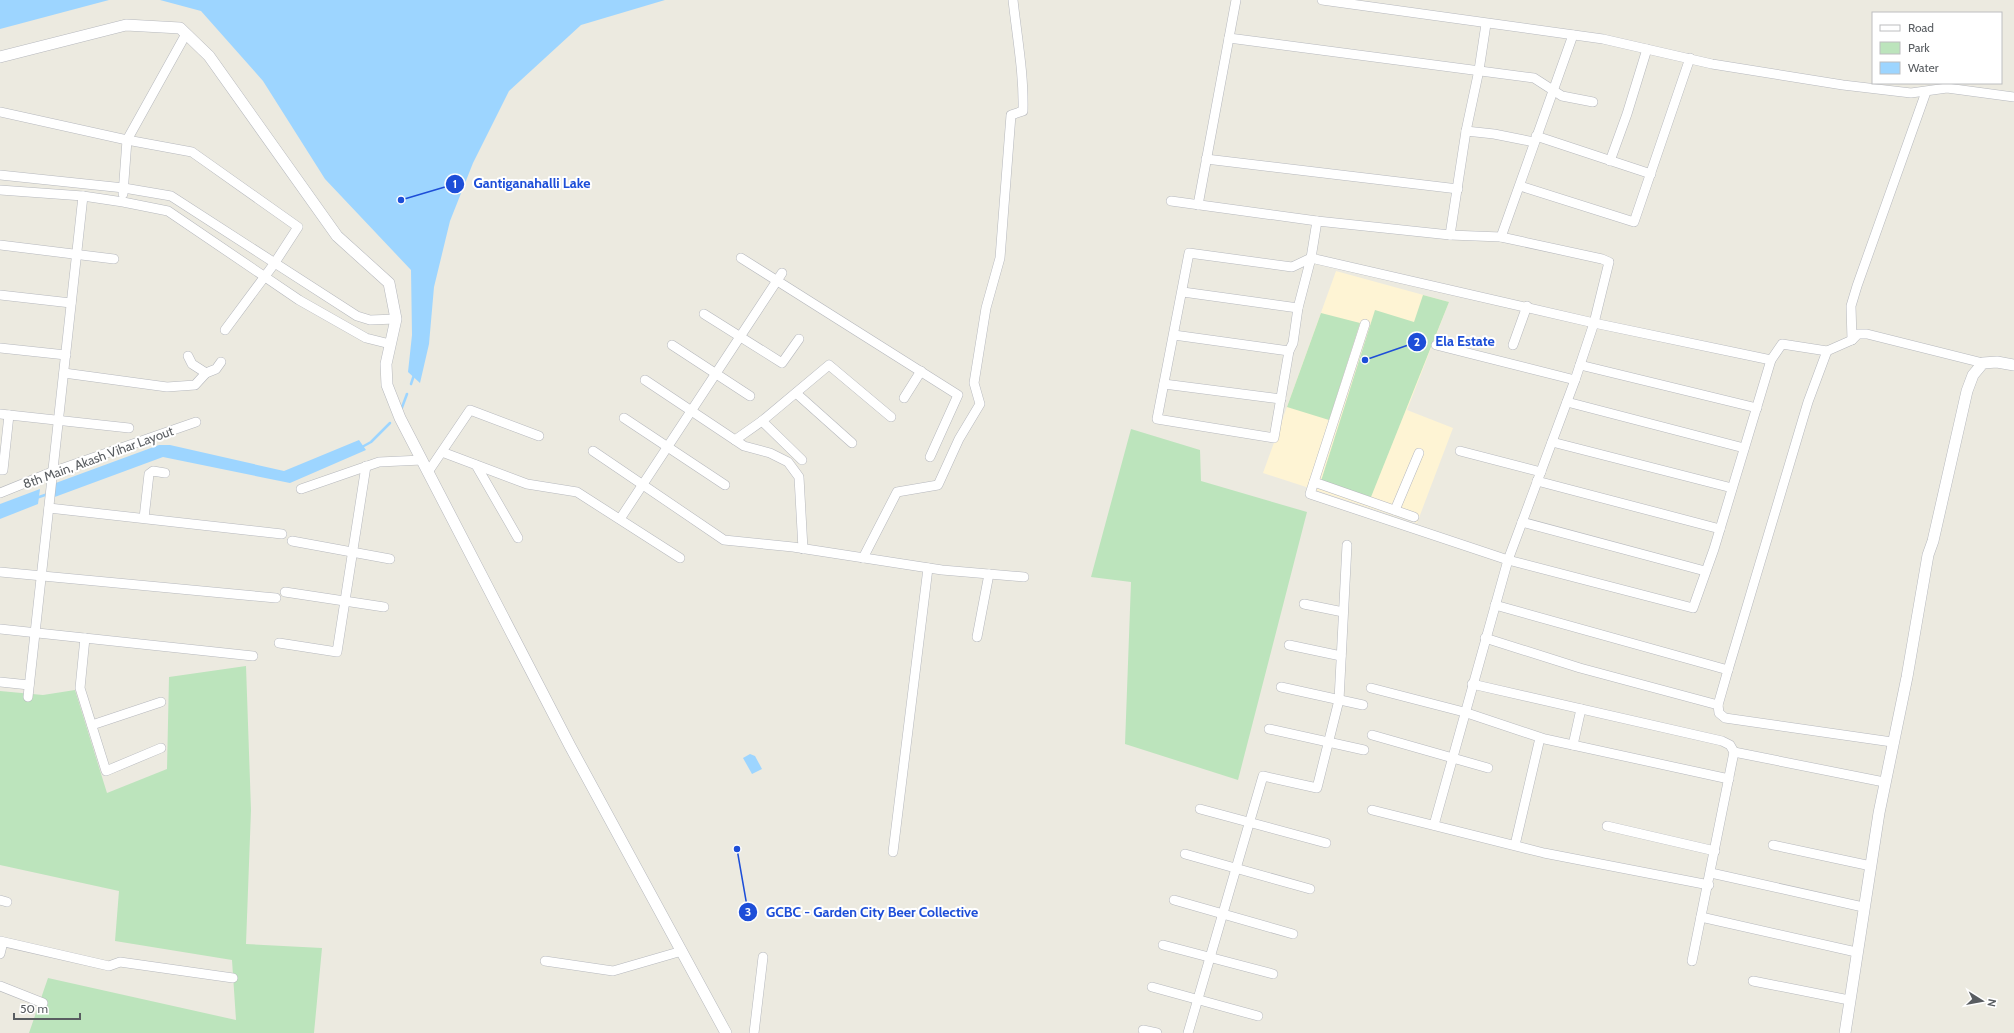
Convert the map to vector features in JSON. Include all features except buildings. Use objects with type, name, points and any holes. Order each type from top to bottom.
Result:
[{"type":"street","points":[[863,558],[897,492],[938,485],[959,439],[980,404],[974,383],[986,308],[1000,258],[1011,115],[1023,111],[1019,40],[1013,0]]},
{"type":"street","points":[[1198,205],[1236,0]]},
{"type":"street","points":[[1322,0],[1371,3],[1486,24],[1602,39],[1712,64],[1843,84],[1911,93],[1947,88],[2014,97]]},
{"type":"street","points":[[1450,235],[1466,131],[1479,70],[1486,24]]},
{"type":"street","points":[[0,57],[126,26],[180,28],[209,56],[337,236],[389,283],[396,319],[386,364],[387,385],[400,418],[574,753],[726,1033]]},
{"type":"street","points":[[123,202],[126,140],[186,34]]},
{"type":"street","points":[[1500,237],[1515,194],[1520,186],[1535,139],[1555,91],[1573,35]]},
{"type":"street","points":[[1229,38],[1534,78],[1562,96],[1593,102]]},
{"type":"street","points":[[1610,161],[1627,114],[1647,49]]},
{"type":"street","points":[[1520,186],[1634,222],[1690,58]]},
{"type":"street","points":[[1852,340],[1851,306],[1926,92]]},
{"type":"street","points":[[0,112],[126,140],[192,152],[298,227],[274,264],[225,330]]},
{"type":"street","points":[[1466,131],[1535,139],[1651,174]]},
{"type":"street","points":[[1206,159],[1458,189]]},
{"type":"street","points":[[0,175],[124,188],[171,196],[274,264],[357,316],[370,320],[396,319]]},
{"type":"street","points":[[0,190],[83,196],[168,211],[299,300],[366,338],[390,344]]},
{"type":"street","points":[[28,697],[83,196]]},
{"type":"street","points":[[1171,201],[1450,235],[1500,237],[1602,259],[1609,262],[1594,323],[1575,380],[1508,560],[1464,712],[1434,825]]},
{"type":"street","points":[[1317,220],[1311,258],[1298,308],[1293,343],[1290,351],[1274,438],[1156,418],[1183,292],[1189,253],[1292,267],[1311,258],[1450,291],[1527,306],[1594,323],[1771,360]]},
{"type":"street","points":[[0,245],[114,259]]},
{"type":"street","points":[[741,258],[779,277],[958,395],[930,457]]},
{"type":"street","points":[[620,519],[779,277]]},
{"type":"street","points":[[1183,292],[1298,308]]},
{"type":"street","points":[[0,295],[72,303]]},
{"type":"street","points":[[1513,345],[1527,306]]},
{"type":"street","points":[[704,314],[782,363],[799,339]]},
{"type":"street","points":[[1365,324],[1310,494],[1508,560],[1693,608],[1720,529],[1771,360],[1782,344],[1827,351],[1852,340],[1858,334],[1867,334],[1983,363],[1997,362],[2014,365]]},
{"type":"street","points":[[1174,335],[1290,351]]},
{"type":"street","points":[[672,345],[750,396]]},
{"type":"street","points":[[1436,345],[1575,380]]},
{"type":"street","points":[[0,348],[66,355]]},
{"type":"street","points":[[1827,351],[1808,402],[1728,670],[1718,705],[1719,713],[1725,718],[1892,742]]},
{"type":"street","points":[[188,356],[192,364],[206,373]]},
{"type":"street","points":[[64,373],[167,386],[195,385],[206,373],[216,369],[221,362]]},
{"type":"street","points":[[1845,1033],[1856,952],[1884,782],[1907,677],[1928,555],[1933,541],[1967,391],[1973,375],[1983,363]]},
{"type":"street","points":[[735,440],[762,421],[829,365],[891,417]]},
{"type":"street","points":[[1580,365],[1757,408]]},
{"type":"street","points":[[904,398],[921,371]]},
{"type":"street","points":[[645,380],[744,446],[770,453],[788,462],[799,477],[804,549]]},
{"type":"street","points":[[1164,384],[1281,399]]},
{"type":"street","points":[[796,393],[852,443]]},
{"type":"street","points":[[1567,402],[1744,448]]},
{"type":"street","points":[[428,472],[470,410],[539,436]]},
{"type":"street","points":[[0,470],[2,470],[4,414],[129,428]]},
{"type":"street","points":[[624,418],[725,485]]},
{"type":"street","points":[[762,421],[802,460]]},
{"type":"street","name":"8th Main, Akash Vihar Layout","points":[[0,493],[196,422]]},
{"type":"street","points":[[1552,442],[1732,488]]},
{"type":"street","points":[[593,451],[724,540],[804,549],[928,568],[1024,577]]},
{"type":"street","points":[[1460,451],[1539,476],[1720,529]]},
{"type":"street","points":[[442,452],[527,484],[577,492],[680,558]]},
{"type":"street","points":[[1395,510],[1419,453]]},
{"type":"street","points":[[300,489],[379,462],[422,460]]},
{"type":"street","points":[[476,465],[518,538]]},
{"type":"street","points":[[279,643],[337,652],[366,466]]},
{"type":"street","points":[[144,518],[149,474],[153,472],[165,473]]},
{"type":"street","points":[[1314,482],[1414,517]]},
{"type":"street","points":[[49,508],[282,534]]},
{"type":"street","points":[[1522,522],[1705,571]]},
{"type":"street","points":[[292,541],[390,559]]},
{"type":"street","points":[[1188,1033],[1263,776],[1317,788],[1339,700],[1347,545]]},
{"type":"street","points":[[893,852],[928,568]]},
{"type":"street","points":[[0,572],[276,598]]},
{"type":"street","points":[[977,638],[989,574]]},
{"type":"street","points":[[285,592],[384,607]]},
{"type":"street","points":[[1304,604],[1344,612]]},
{"type":"street","points":[[1495,605],[1728,670]]},
{"type":"street","points":[[0,628],[253,656]]},
{"type":"street","points":[[85,638],[80,688],[106,771],[162,748]]},
{"type":"street","points":[[1485,638],[1580,668],[1718,705]]},
{"type":"street","points":[[1289,645],[1341,656]]},
{"type":"street","points":[[0,682],[29,685]]},
{"type":"street","points":[[1472,684],[1722,741],[1730,745],[1734,752],[1709,885],[1692,961]]},
{"type":"street","points":[[1281,687],[1363,705]]},
{"type":"street","points":[[1371,688],[1464,712],[1540,738],[1729,779]]},
{"type":"street","points":[[92,726],[161,702]]},
{"type":"street","points":[[1573,745],[1581,709]]},
{"type":"street","points":[[1269,729],[1364,750]]},
{"type":"street","points":[[1372,735],[1488,768]]},
{"type":"street","points":[[1515,845],[1540,738]]},
{"type":"street","points":[[1734,752],[1884,782]]},
{"type":"street","points":[[1200,809],[1326,843]]},
{"type":"street","points":[[1372,810],[1544,853],[1709,885]]},
{"type":"street","points":[[1607,826],[1715,851]]},
{"type":"street","points":[[1773,845],[1871,866]]},
{"type":"street","points":[[1185,854],[1310,889]]},
{"type":"street","points":[[1711,873],[1863,907]]},
{"type":"street","points":[[1174,900],[1293,934]]},
{"type":"street","points":[[1701,917],[1856,952]]},
{"type":"street","points":[[0,954],[2,942],[109,966],[120,962],[233,978]]},
{"type":"street","points":[[1163,945],[1272,974]]},
{"type":"street","points":[[545,961],[613,971],[682,951]]},
{"type":"street","points":[[754,1033],[763,957]]},
{"type":"street","points":[[1753,981],[1849,1000]]},
{"type":"street","points":[[0,986],[43,1004]]},
{"type":"street","points":[[1152,987],[1258,1016]]},
{"type":"street","points":[[1143,1030],[1157,1033]]},
{"type":"shaded area","points":[[1336,271],[1449,302],[1407,410],[1453,428],[1417,523],[1263,473]]},
{"type":"green space","points":[[1423,295],[1449,302],[1371,497],[1321,481],[1375,310],[1414,322]]},
{"type":"green space","points":[[1321,313],[1360,323],[1329,420],[1287,407]]},
{"type":"green space","points":[[1131,429],[1200,450],[1201,481],[1307,512],[1238,780],[1125,744],[1131,582],[1091,577]]},
{"type":"green space","points":[[246,666],[251,810],[246,944],[322,948],[314,1033],[29,1033],[48,978],[236,1020],[232,960],[115,941],[119,891],[0,865],[0,691],[43,695],[75,690],[107,793],[167,769],[169,677]]},
{"type":"water","points":[[0,0],[109,0],[0,29]]},
{"type":"water","points":[[160,0],[665,0],[581,25],[509,91],[473,163],[450,221],[434,287],[429,344],[420,383],[408,372],[412,335],[411,270],[325,179],[263,81],[201,11]]},
{"type":"water","points":[[359,440],[366,450],[290,483],[163,457],[52,498],[53,484],[159,445],[170,445],[284,471]]},
{"type":"water","points":[[40,489],[38,504],[0,519],[0,504]]},
{"type":"water","points":[[750,754],[755,756],[762,769],[752,774],[743,758]]},
{"type":"waterway","points":[[411,384],[414,375]]},
{"type":"waterway","points":[[401,410],[407,394]]},
{"type":"waterway","points":[[362,447],[371,442],[390,423]]},
{"type":"waterway","points":[[36,498],[48,494]]},
{"type":"place","name":"Gantiganahalli Lake","points":[[401,200]]},
{"type":"place","name":"Ela Estate","points":[[1365,360]]},
{"type":"place","name":"GCBC - Garden City Beer Collective","points":[[737,849]]}]
